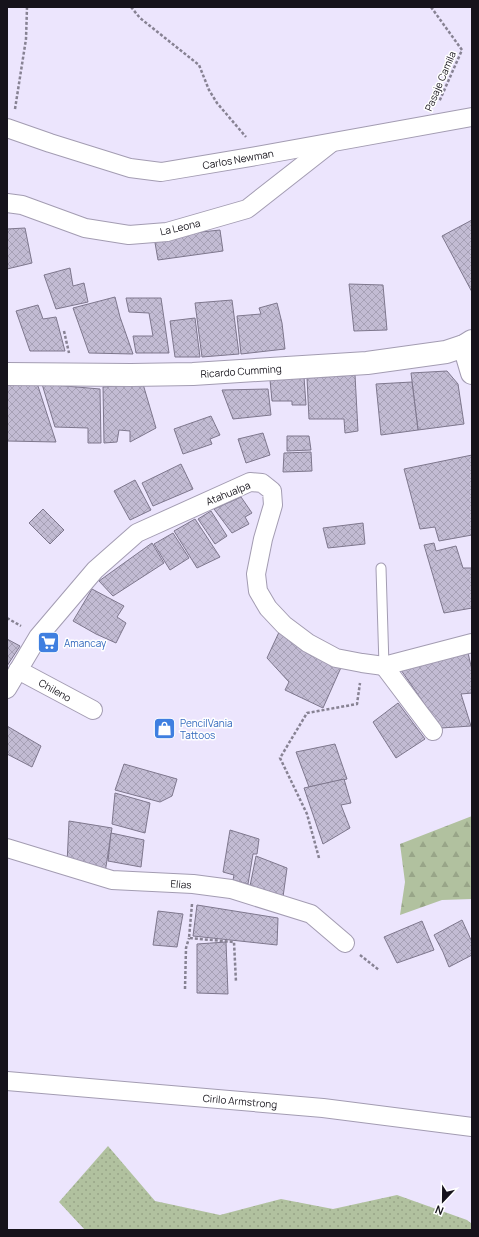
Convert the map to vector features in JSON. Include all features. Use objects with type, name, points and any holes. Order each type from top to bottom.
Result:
[{"type":"main road","points":[[468,344],[472,373]]},
{"type":"main road","name":"Ricardo Cumming","points":[[7,374],[139,375],[252,370],[367,362],[446,352],[468,344]]},
{"type":"street","name":"Carlos Newman","points":[[9,129],[50,144],[130,168],[161,172],[472,117]]},
{"type":"street","name":"La Leona","points":[[7,203],[22,205],[85,228],[129,235],[168,232],[247,209],[332,142]]},
{"type":"street","name":"Atahualpa","points":[[7,689],[38,636],[95,570],[137,533],[250,482],[262,483],[272,491],[273,505],[263,539],[256,574],[258,591],[268,608],[284,625],[308,643],[336,658],[384,666],[472,643]]},
{"type":"street","points":[[384,666],[433,731]]},
{"type":"street","name":"Chileno","points":[[18,670],[93,710]]},
{"type":"street","name":"Elias","points":[[7,848],[112,880],[192,884],[231,889],[311,914],[345,943]]},
{"type":"street","name":"Cirilo Armstrong","points":[[7,1081],[323,1108],[472,1127]]},
{"type":"lane","points":[[381,568],[384,666]]},
{"type":"path","points":[[9,129],[26,39],[27,7]]},
{"type":"path","points":[[131,7],[140,18],[200,65],[209,90],[217,102],[242,130],[256,156]]},
{"type":"path","name":"Pasaje Camila","points":[[430,124],[462,50],[431,7]]},
{"type":"path","points":[[319,858],[307,814],[280,758],[307,713],[357,704],[362,663]]},
{"type":"path","points":[[185,989],[186,948],[189,938],[192,884]]},
{"type":"path","points":[[189,938],[234,942],[236,982]]},
{"type":"path","points":[[345,943],[379,970]]},
{"type":"green space","points":[[472,816],[472,899],[442,900],[400,915],[405,882],[400,844]]},
{"type":"green space","points":[[108,1146],[155,1201],[220,1215],[281,1199],[333,1209],[397,1195],[467,1220],[472,1224],[472,1230],[85,1230],[59,1202]]},
{"type":"building","points":[[472,220],[472,292],[442,236]]},
{"type":"building","points":[[25,228],[32,263],[7,269],[7,229]]},
{"type":"building","points":[[220,230],[223,251],[158,260],[154,237]]},
{"type":"building","points":[[70,268],[73,286],[84,283],[88,302],[56,309],[44,275]]},
{"type":"building","points":[[349,284],[383,285],[387,330],[354,331]]},
{"type":"building","points":[[115,297],[120,317],[133,354],[89,353],[73,308]]},
{"type":"building","points":[[126,298],[161,298],[169,353],[136,353],[133,336],[153,336],[149,313],[129,312]]},
{"type":"building","points":[[232,300],[239,354],[202,357],[195,303]]},
{"type":"building","points":[[277,303],[282,323],[285,349],[241,354],[237,316],[261,314],[259,308]]},
{"type":"building","points":[[38,305],[43,319],[56,317],[65,351],[30,351],[16,311]]},
{"type":"building","points":[[195,318],[200,357],[175,357],[170,321]]},
{"type":"building","points":[[447,371],[458,384],[464,424],[418,430],[411,373]]},
{"type":"building","points":[[355,375],[358,431],[345,433],[344,419],[309,419],[307,378]]},
{"type":"building","points":[[304,377],[306,405],[292,405],[292,401],[272,401],[270,380]]},
{"type":"building","points":[[412,382],[418,430],[381,435],[376,384]]},
{"type":"building","points":[[7,383],[37,383],[56,442],[7,441]]},
{"type":"building","points":[[42,384],[100,389],[101,443],[88,443],[88,428],[55,427]]},
{"type":"building","points":[[143,384],[156,428],[130,442],[130,431],[119,430],[117,442],[104,443],[103,387]]},
{"type":"building","points":[[268,389],[271,415],[233,419],[222,390]]},
{"type":"building","points":[[211,416],[220,435],[210,439],[212,444],[183,454],[174,429]]},
{"type":"building","points":[[263,433],[270,455],[246,463],[238,439]]},
{"type":"building","points":[[287,436],[309,436],[311,450],[287,451]]},
{"type":"building","points":[[311,452],[312,471],[283,472],[284,453]]},
{"type":"building","points":[[472,455],[472,535],[439,541],[435,527],[420,529],[404,469]]},
{"type":"building","points":[[181,464],[193,489],[153,506],[142,483]]},
{"type":"building","points":[[135,480],[151,510],[130,520],[114,491]]},
{"type":"building","points":[[241,497],[252,513],[245,517],[249,524],[232,533],[214,509]]},
{"type":"building","points":[[43,509],[64,530],[50,544],[29,523]]},
{"type":"building","points":[[211,511],[227,536],[215,544],[198,519]]},
{"type":"building","points":[[195,519],[220,557],[197,568],[174,531]]},
{"type":"building","points":[[363,523],[365,544],[328,548],[323,528]]},
{"type":"building","points":[[173,533],[189,558],[170,570],[154,544]]},
{"type":"building","points":[[152,543],[164,563],[113,596],[99,581]]},
{"type":"building","points":[[434,543],[436,551],[456,546],[463,568],[472,568],[472,608],[444,613],[424,545]]},
{"type":"building","points":[[92,589],[124,606],[117,617],[126,623],[116,643],[73,621]]},
{"type":"building","points":[[280,630],[310,655],[343,663],[323,708],[285,690],[289,682],[267,658]]},
{"type":"building","points":[[7,639],[20,646],[7,666]]},
{"type":"building","points":[[468,653],[472,670],[472,693],[461,694],[471,726],[441,728],[401,670]]},
{"type":"building","points":[[398,703],[425,739],[396,758],[373,722]]},
{"type":"building","points":[[7,726],[41,746],[32,767],[7,754]]},
{"type":"building","points":[[335,744],[347,779],[309,787],[296,752]]},
{"type":"building","points":[[124,764],[177,779],[172,796],[160,802],[115,790]]},
{"type":"building","points":[[344,779],[351,803],[341,805],[350,828],[323,844],[304,788]]},
{"type":"building","points":[[115,793],[150,803],[145,833],[112,824]]},
{"type":"building","points":[[69,821],[112,828],[105,873],[67,864]]},
{"type":"building","points":[[230,830],[259,839],[257,854],[253,854],[248,884],[233,880],[234,875],[223,872]]},
{"type":"building","points":[[111,833],[144,840],[141,867],[108,861]]},
{"type":"building","points":[[256,856],[287,868],[283,897],[249,891]]},
{"type":"building","points":[[197,905],[278,918],[277,945],[193,936]]},
{"type":"building","points":[[158,911],[183,914],[177,947],[153,945]]},
{"type":"building","points":[[462,920],[472,942],[472,955],[449,967],[434,935]]},
{"type":"building","points":[[422,921],[434,950],[397,963],[384,937]]},
{"type":"building","points":[[226,942],[228,994],[197,993],[197,944]]},
{"type":"place","name":"Amancay","points":[[48,643]]},
{"type":"place","name":"PencilVania Tattoos","points":[[164,729]]}]
